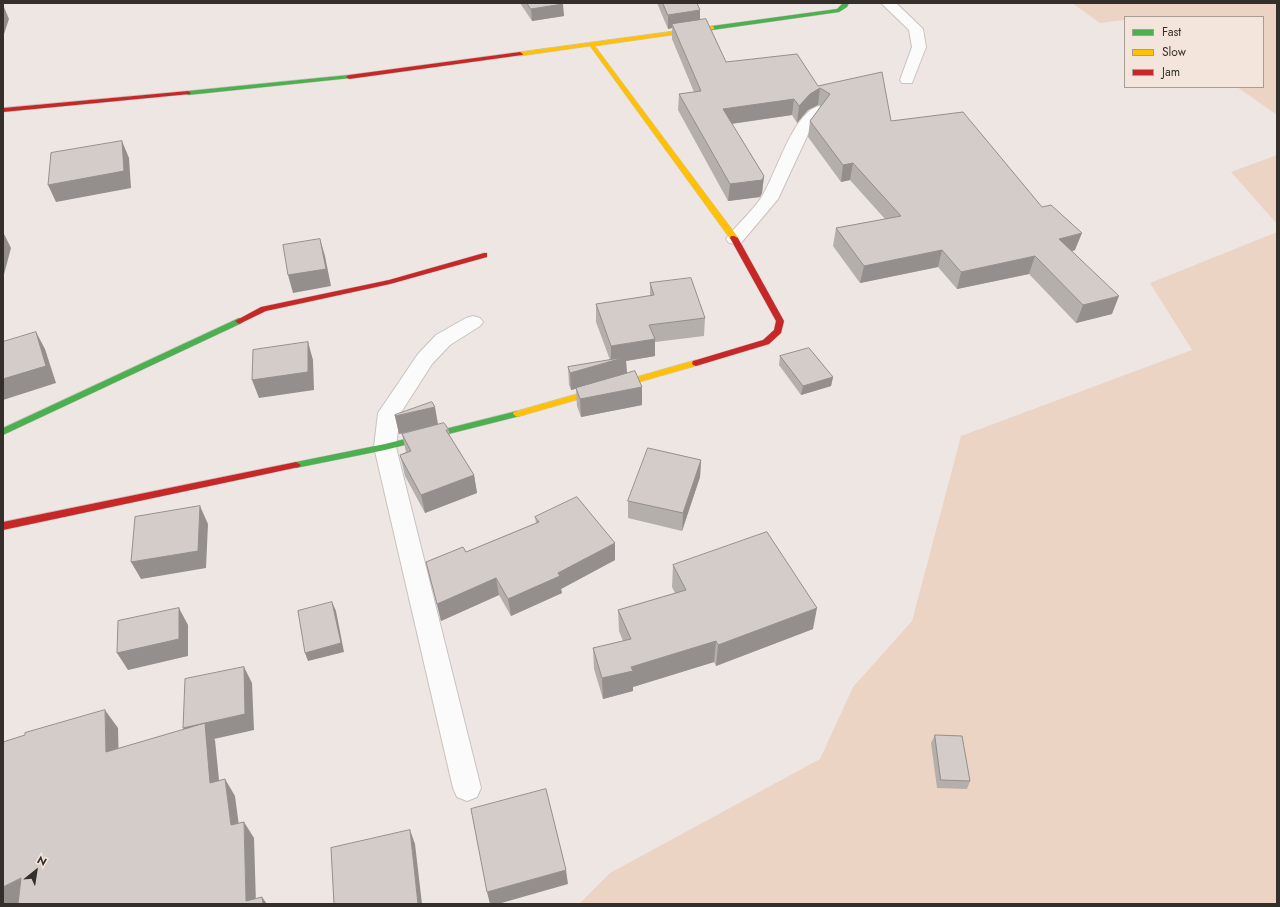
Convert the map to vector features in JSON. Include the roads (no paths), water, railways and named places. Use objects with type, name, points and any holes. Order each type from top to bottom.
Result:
[{"type":"street","points":[[3,110],[300,83],[592,45],[839,10],[845,6],[846,3]]},
{"type":"street","points":[[888,3],[916,29],[919,47],[907,80]]},
{"type":"street","points":[[3,526],[385,447],[544,407],[766,342],[778,331],[780,321],[734,239],[592,45]]},
{"type":"street","points":[[734,239],[768,199],[803,128],[819,111]]},
{"type":"street","points":[[3,432],[264,309],[390,282],[484,255]]},
{"type":"street","points":[[467,788],[385,447],[389,413],[424,359],[443,340],[473,322]]}]
